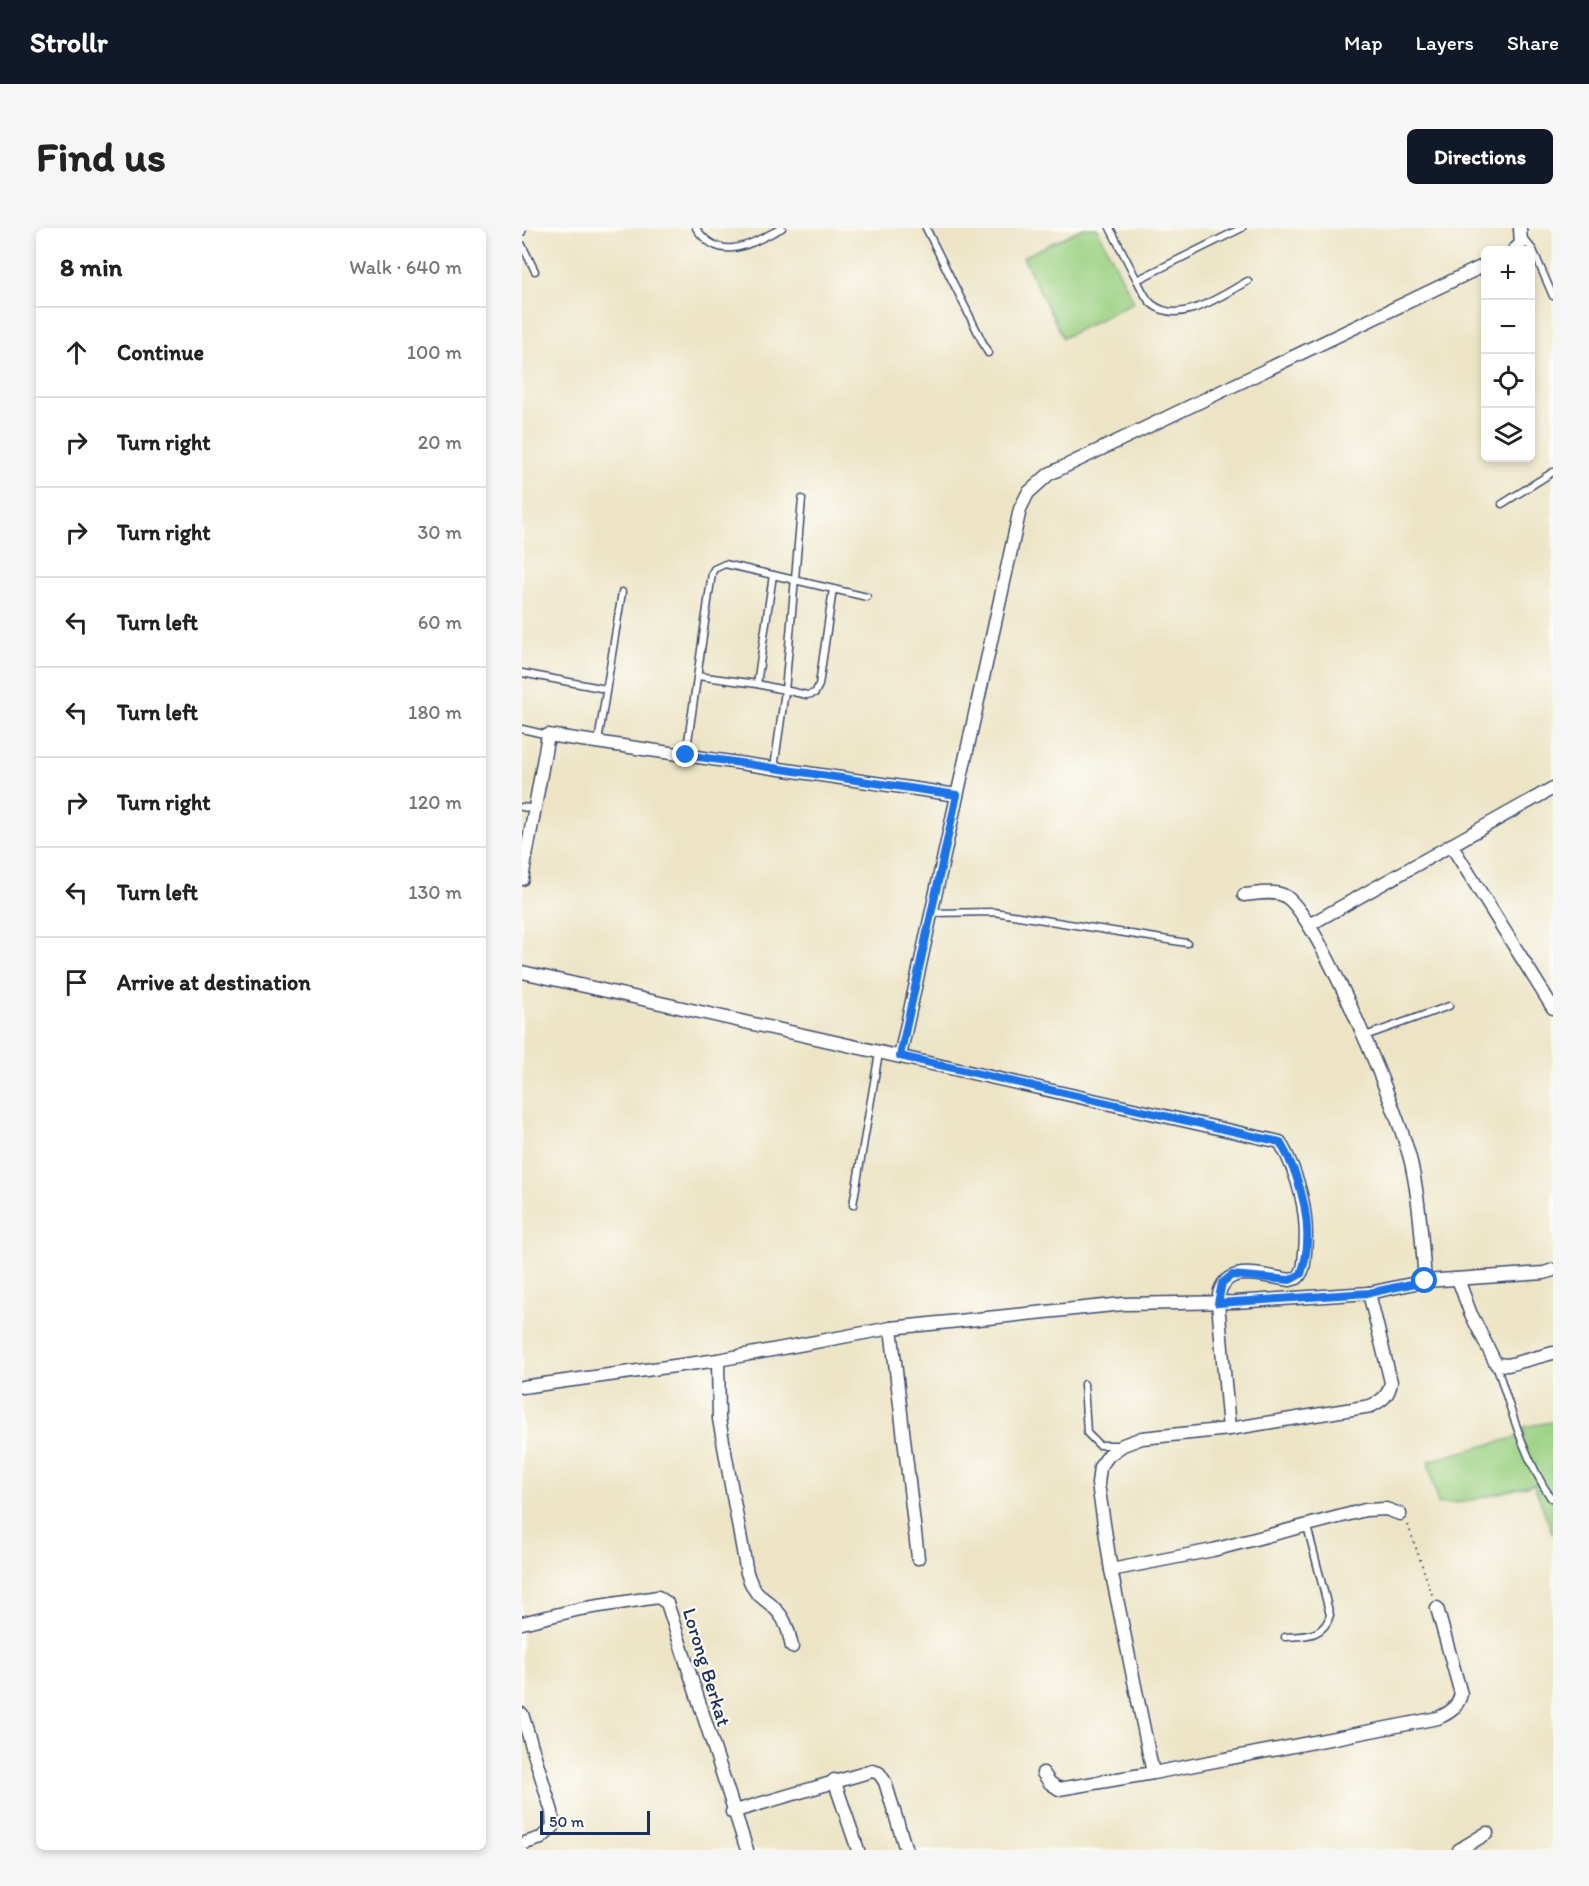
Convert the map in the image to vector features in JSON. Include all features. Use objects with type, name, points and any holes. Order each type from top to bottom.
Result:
[{"type":"street","points":[[900,1056],[1020,509],[1028,493],[1038,482],[1481,267]]},
{"type":"street","points":[[522,879],[528,808],[548,735],[957,795]]},
{"type":"street","points":[[1309,925],[1553,788]]},
{"type":"street","points":[[1451,845],[1553,1008]]},
{"type":"street","points":[[1244,895],[1280,894],[1286,897],[1309,925],[1365,1036],[1412,1165],[1425,1281]]},
{"type":"street","points":[[522,972],[1280,1142],[1306,1212],[1307,1230],[1301,1274],[1290,1280],[1232,1275],[1222,1283],[1218,1303],[1229,1429]]},
{"type":"street","points":[[522,1387],[718,1360],[891,1328],[1123,1304],[1218,1303],[1369,1293],[1425,1281],[1544,1273],[1553,1270]]},
{"type":"street","points":[[1458,1279],[1470,1312],[1496,1364],[1508,1365],[1553,1353]]},
{"type":"street","points":[[1153,1773],[1111,1570],[1098,1484],[1100,1467],[1109,1455],[1123,1445],[1142,1438],[1229,1429],[1371,1406],[1381,1401],[1390,1392],[1391,1382],[1369,1293]]},
{"type":"street","points":[[891,1328],[918,1558]]},
{"type":"street","points":[[718,1360],[719,1419],[747,1573],[753,1591],[778,1611],[788,1628],[792,1647]]},
{"type":"street","points":[[1111,1570],[1213,1550],[1365,1510],[1386,1509],[1400,1514]]},
{"type":"street","name":"Lorong Berkat","points":[[522,1623],[580,1609],[663,1598],[667,1603],[732,1812],[747,1850]]},
{"type":"street","points":[[1043,1773],[1050,1783],[1059,1789],[1438,1718],[1458,1706],[1461,1694],[1437,1608]]},
{"type":"street","points":[[522,1714],[552,1812],[553,1827],[541,1838],[522,1844]]},
{"type":"street","points":[[732,1812],[865,1771],[879,1773],[885,1782],[906,1850]]},
{"type":"street","points":[[834,1780],[858,1850]]},
{"type":"street","points":[[1459,1850],[1487,1833]]},
{"type":"lane","points":[[696,228],[711,245],[731,249],[749,244],[782,228]]},
{"type":"lane","points":[[926,228],[987,353]]},
{"type":"lane","points":[[1110,228],[1137,280],[1153,304],[1169,311],[1183,311],[1206,304],[1248,281]]},
{"type":"lane","points":[[1137,280],[1242,228]]},
{"type":"lane","points":[[1521,233],[1533,250],[1553,296]]},
{"type":"lane","points":[[522,245],[536,271]]},
{"type":"lane","points":[[1502,504],[1553,472]]},
{"type":"lane","points":[[774,768],[784,691],[802,499]]},
{"type":"lane","points":[[686,755],[714,569],[724,564],[867,597]]},
{"type":"lane","points":[[757,684],[773,575]]},
{"type":"lane","points":[[698,676],[757,684],[807,695],[818,690],[832,589]]},
{"type":"lane","points":[[598,742],[622,592]]},
{"type":"lane","points":[[522,673],[606,689]]},
{"type":"lane","points":[[522,729],[548,735]]},
{"type":"lane","points":[[932,913],[993,912],[1187,942]]},
{"type":"lane","points":[[1365,1036],[1449,1006]]},
{"type":"lane","points":[[853,1205],[879,1052]]},
{"type":"lane","points":[[1496,1364],[1520,1437],[1540,1482],[1551,1498]]},
{"type":"lane","points":[[1083,1384],[1087,1433],[1099,1445],[1123,1445]]},
{"type":"lane","points":[[1285,1637],[1321,1632],[1328,1624],[1330,1615],[1307,1526]]},
{"type":"path","points":[[1400,1514],[1416,1540],[1437,1608]]},
{"type":"green space","points":[[1083,228],[1097,228],[1134,302],[1063,338],[1023,257]]},
{"type":"green space","points":[[1553,1422],[1553,1535],[1534,1484],[1464,1502],[1438,1504],[1428,1461],[1525,1435],[1523,1427]]},
{"type":"route","points":[[686,755],[957,795],[900,1056],[1280,1142],[1306,1212],[1307,1230],[1303,1269],[1297,1278],[1290,1280],[1239,1274],[1227,1277],[1222,1283],[1218,1303],[1369,1293],[1425,1281]]}]
